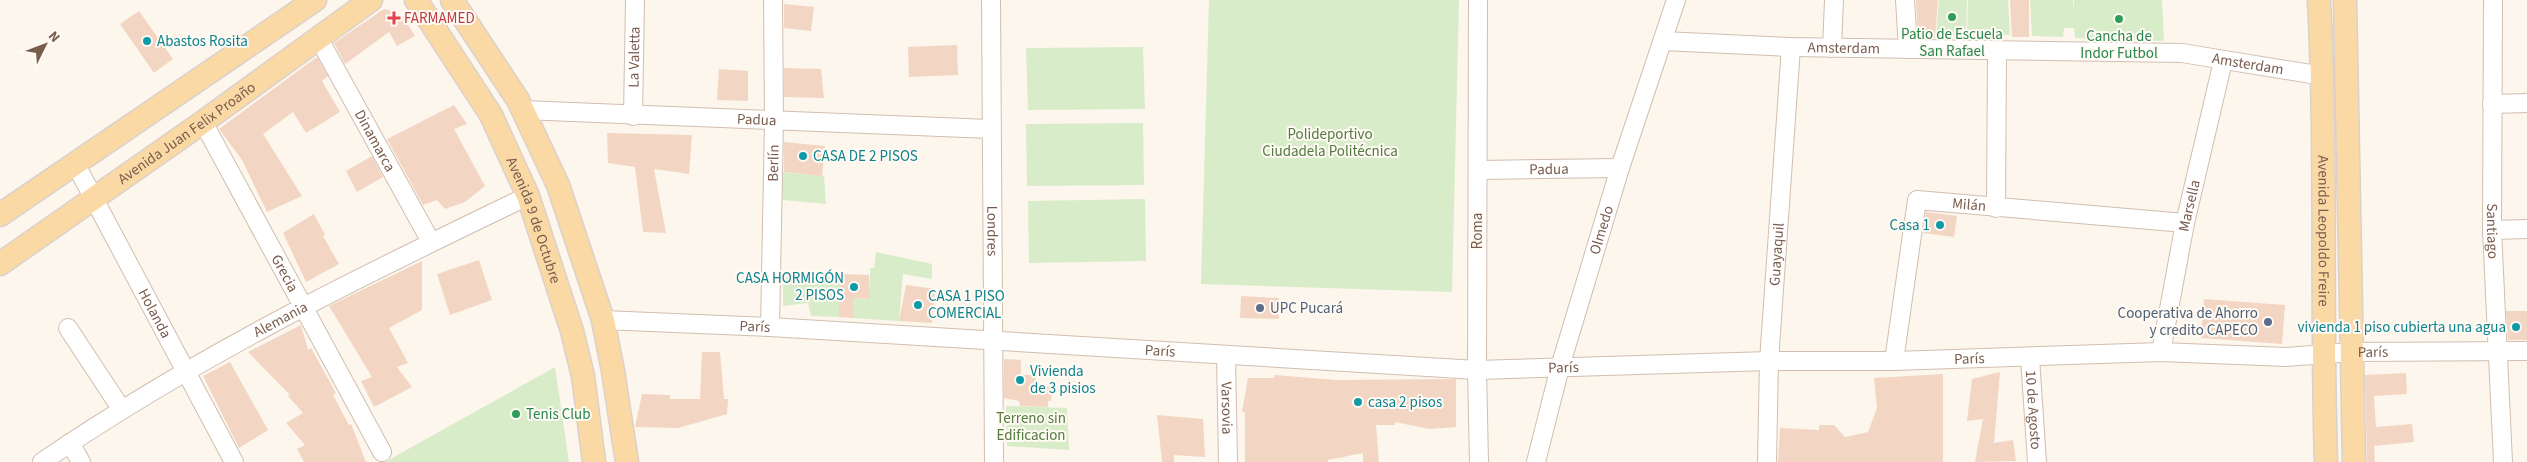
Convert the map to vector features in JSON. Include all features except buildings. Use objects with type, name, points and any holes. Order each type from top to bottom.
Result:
[{"type":"main road","points":[[0,215],[316,0]]},
{"type":"main road","name":"Avenida Juan Felix Proaño","points":[[0,264],[203,122],[371,0]]},
{"type":"main road","name":"Avenida 9 de Octubre","points":[[416,0],[490,115],[528,196],[572,331],[582,376],[594,462]]},
{"type":"main road","points":[[452,0],[523,110],[558,184],[603,320],[614,371],[627,462]]},
{"type":"main road","name":"Avenida Leopoldo Freire","points":[[2319,0],[2323,76],[2322,354],[2326,462]]},
{"type":"main road","name":"Avenida Leopoldo Freire","points":[[2345,0],[2354,462]]},
{"type":"street","name":"La Valetta","points":[[633,116],[636,0]]},
{"type":"street","name":"Berlín","points":[[770,326],[774,122],[773,0]]},
{"type":"street","name":"Londres","points":[[991,0],[990,129],[994,462]]},
{"type":"street","name":"Roma","points":[[1478,0],[1477,370],[1479,462]]},
{"type":"street","name":"Olmedo","points":[[1536,462],[1560,367],[1620,168],[1676,0]]},
{"type":"street","points":[[1832,48],[1834,0]]},
{"type":"street","points":[[1905,0],[1908,49]]},
{"type":"street","name":"Santiago","points":[[2493,0],[2492,230],[2503,462]]},
{"type":"street","name":"Dinamarca","points":[[319,39],[431,242]]},
{"type":"street","name":"Amsterdam","points":[[1663,41],[1832,48],[2182,53],[2323,76]]},
{"type":"street","name":"Guayaquil","points":[[1767,462],[1769,361],[1791,47]]},
{"type":"street","points":[[1996,208],[1997,51]]},
{"type":"street","name":"Marsella","points":[[2161,352],[2185,223],[2223,61]]},
{"type":"street","points":[[2492,104],[2527,103]]},
{"type":"street","name":"Padua","points":[[523,110],[774,122],[990,129]]},
{"type":"street","name":"Grecia","points":[[203,122],[382,452]]},
{"type":"street","name":"Holanda","points":[[76,165],[234,462]]},
{"type":"street","name":"Padua","points":[[1478,170],[1620,168]]},
{"type":"street","name":"Alemania","points":[[42,462],[186,370],[304,306],[528,196]]},
{"type":"street","name":"Milán","points":[[1894,361],[1915,203],[1919,200],[2185,223]]},
{"type":"street","points":[[2492,230],[2527,229]]},
{"type":"street","name":"París","points":[[603,320],[770,326],[993,342],[1477,370],[1769,361],[2030,358],[2161,352],[2286,356],[2352,352],[2527,351]]},
{"type":"street","points":[[68,328],[122,410]]},
{"type":"street","name":"Varsovia","points":[[1226,356],[1228,462]]},
{"type":"street","name":"10 de Agosto","points":[[2030,358],[2037,462]]},
{"type":"street","points":[[70,443],[81,462]]},
{"type":"green space","name":"Polideportivo Ciudadela Politécnica","points":[[1209,0],[1459,0],[1452,292],[1201,284]]},
{"type":"green space","name":"Patio de Escuela San Rafael","points":[[1939,0],[1967,0],[1966,35],[1936,36]]},
{"type":"green space","points":[[1968,0],[2008,0],[2010,35],[1967,34]]},
{"type":"green space","name":"Cancha de Indor Futbol","points":[[2030,0],[2073,0],[2074,11],[2074,0],[2162,0],[2164,41],[2075,38],[2074,28],[2064,28],[2063,37],[2032,36]]},
{"type":"green space","points":[[1143,47],[1145,109],[1028,110],[1026,48]]},
{"type":"green space","points":[[1143,123],[1144,185],[1027,186],[1026,124]]},
{"type":"green space","points":[[781,172],[824,176],[826,204],[783,200]]},
{"type":"green space","points":[[1145,199],[1146,261],[1029,263],[1028,201]]},
{"type":"green space","points":[[876,252],[932,264],[932,279],[903,274],[899,321],[853,318],[854,298],[870,299],[870,268],[874,268]]},
{"type":"green space","points":[[783,277],[839,277],[839,317],[811,316],[808,303],[783,306]]},
{"type":"green space","name":"Tenis Club","points":[[555,367],[569,462],[385,462]]},
{"type":"green space","name":"Terreno sin Edificacion","points":[[1006,406],[1067,408],[1069,450],[1007,446]]},
{"type":"place","name":"Patio de Escuela San Rafael","points":[[1952,17]]},
{"type":"place","name":"FARMAMED","points":[[394,18]]},
{"type":"place","name":"Cancha de Indor Futbol","points":[[2119,19]]},
{"type":"place","name":"Abastos Rosita","points":[[147,41]]},
{"type":"place","name":"CASA DE 2 PISOS","points":[[803,156]]},
{"type":"place","name":"Casa 1","points":[[1940,225]]},
{"type":"place","name":"CASA HORMIGÓN 2 PISOS","points":[[854,287]]},
{"type":"place","name":"CASA 1 PISO COMERCIAL","points":[[918,305]]},
{"type":"place","name":"UPC Pucará","points":[[1260,308]]},
{"type":"place","name":"Cooperativa de Ahorro y credito CAPECO","points":[[2268,322]]},
{"type":"place","name":"vivienda 1 piso cubierta una agua","points":[[2516,327]]},
{"type":"place","name":"Vivienda de 3 pisios","points":[[1020,380]]},
{"type":"place","name":"casa 2 pisos","points":[[1358,402]]},
{"type":"place","name":"Tenis Club","points":[[516,414]]}]
